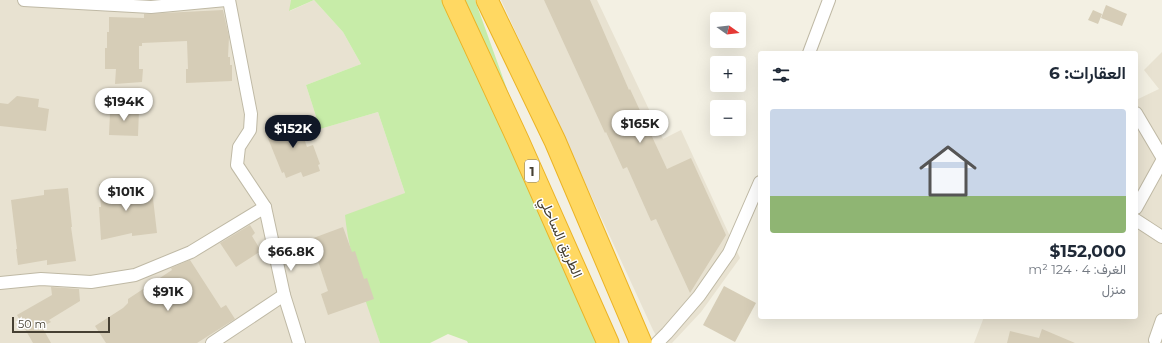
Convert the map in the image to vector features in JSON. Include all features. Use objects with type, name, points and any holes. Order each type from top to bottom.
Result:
[{"type":"highway","name":"الطريق الساحلي","points":[[453,0],[518,140],[608,343]]},
{"type":"highway","points":[[487,0],[555,141],[641,343]]},
{"type":"street","points":[[24,0],[151,7],[226,0]]},
{"type":"street","points":[[229,0],[251,114],[250,130],[239,147],[237,165],[265,207],[284,295],[299,343]]},
{"type":"street","points":[[810,51],[829,0]]},
{"type":"street","points":[[1138,116],[1162,157]]},
{"type":"street","points":[[1138,204],[1162,161]]},
{"type":"street","points":[[657,343],[699,296],[729,253],[758,187]]},
{"type":"street","points":[[0,283],[41,279],[91,282],[135,275],[191,252],[265,207]]},
{"type":"street","points":[[1138,221],[1162,237]]},
{"type":"street","points":[[212,343],[284,295]]},
{"type":"street","points":[[1155,342],[1162,320]]},
{"type":"shaded area","points":[[0,0],[291,0],[290,11],[314,0],[343,32],[361,64],[306,85],[320,129],[378,112],[405,193],[353,259],[380,343],[0,343]]},
{"type":"shaded area","points":[[501,0],[597,0],[663,139],[681,130],[740,258],[701,312],[672,343],[660,343],[653,330]]},
{"type":"shaded area","points":[[1162,52],[1162,343],[974,343],[983,319],[1138,319],[1138,99],[1159,89],[1144,70]]},
{"type":"green space","points":[[291,0],[314,0],[289,11]]},
{"type":"green space","points":[[314,0],[475,0],[598,343],[468,343],[467,341],[448,334],[430,343],[380,343],[354,264],[345,215],[405,193],[378,112],[320,129],[306,85],[361,64],[343,32]]},
{"type":"building","points":[[544,0],[590,0],[629,90],[630,89],[667,169],[691,158],[726,235],[690,293],[656,219],[651,221],[627,167],[623,169],[606,132],[605,133]]},
{"type":"building","points":[[1106,5],[1127,14],[1122,26],[1101,18]]},
{"type":"building","points":[[223,10],[229,37],[228,57],[230,57],[230,65],[232,65],[232,81],[186,83],[186,69],[188,69],[187,41],[142,43],[142,46],[139,46],[139,69],[143,69],[142,82],[115,84],[116,69],[105,69],[105,48],[107,48],[109,17],[144,18],[144,14]]},
{"type":"building","points":[[1093,10],[1102,14],[1098,24],[1088,20]]},
{"type":"building","points":[[17,96],[39,99],[38,107],[49,109],[46,131],[0,126],[0,103],[8,104]]},
{"type":"building","points":[[117,104],[128,104],[128,110],[139,110],[138,136],[109,135],[110,113],[116,113]]},
{"type":"building","points":[[287,115],[288,118],[296,115],[307,147],[313,145],[320,164],[318,165],[320,171],[303,177],[301,172],[286,178],[284,172],[282,173],[265,131],[280,126],[278,119]]},
{"type":"building","points":[[123,183],[124,193],[152,190],[157,233],[132,236],[132,233],[101,240],[99,184]]},
{"type":"building","points":[[68,188],[71,227],[76,261],[47,265],[47,260],[18,265],[11,200],[44,195],[44,190]]},
{"type":"building","points":[[250,225],[255,233],[252,236],[261,251],[236,267],[220,243]]},
{"type":"building","points":[[343,227],[352,252],[355,251],[364,279],[367,278],[374,299],[328,315],[321,294],[328,291],[318,261],[316,261],[308,240]]},
{"type":"building","points":[[190,260],[221,308],[226,305],[235,319],[197,343],[106,343],[95,326],[123,308],[128,303],[128,299],[172,270],[171,268]]},
{"type":"building","points":[[724,286],[756,303],[735,342],[703,325]]},
{"type":"building","points":[[51,287],[79,289],[80,301],[49,320],[51,322],[42,327],[51,343],[33,343],[17,315],[52,295]]},
{"type":"building","points":[[1042,329],[1075,343],[1007,343],[1010,331],[1039,338]]}]
